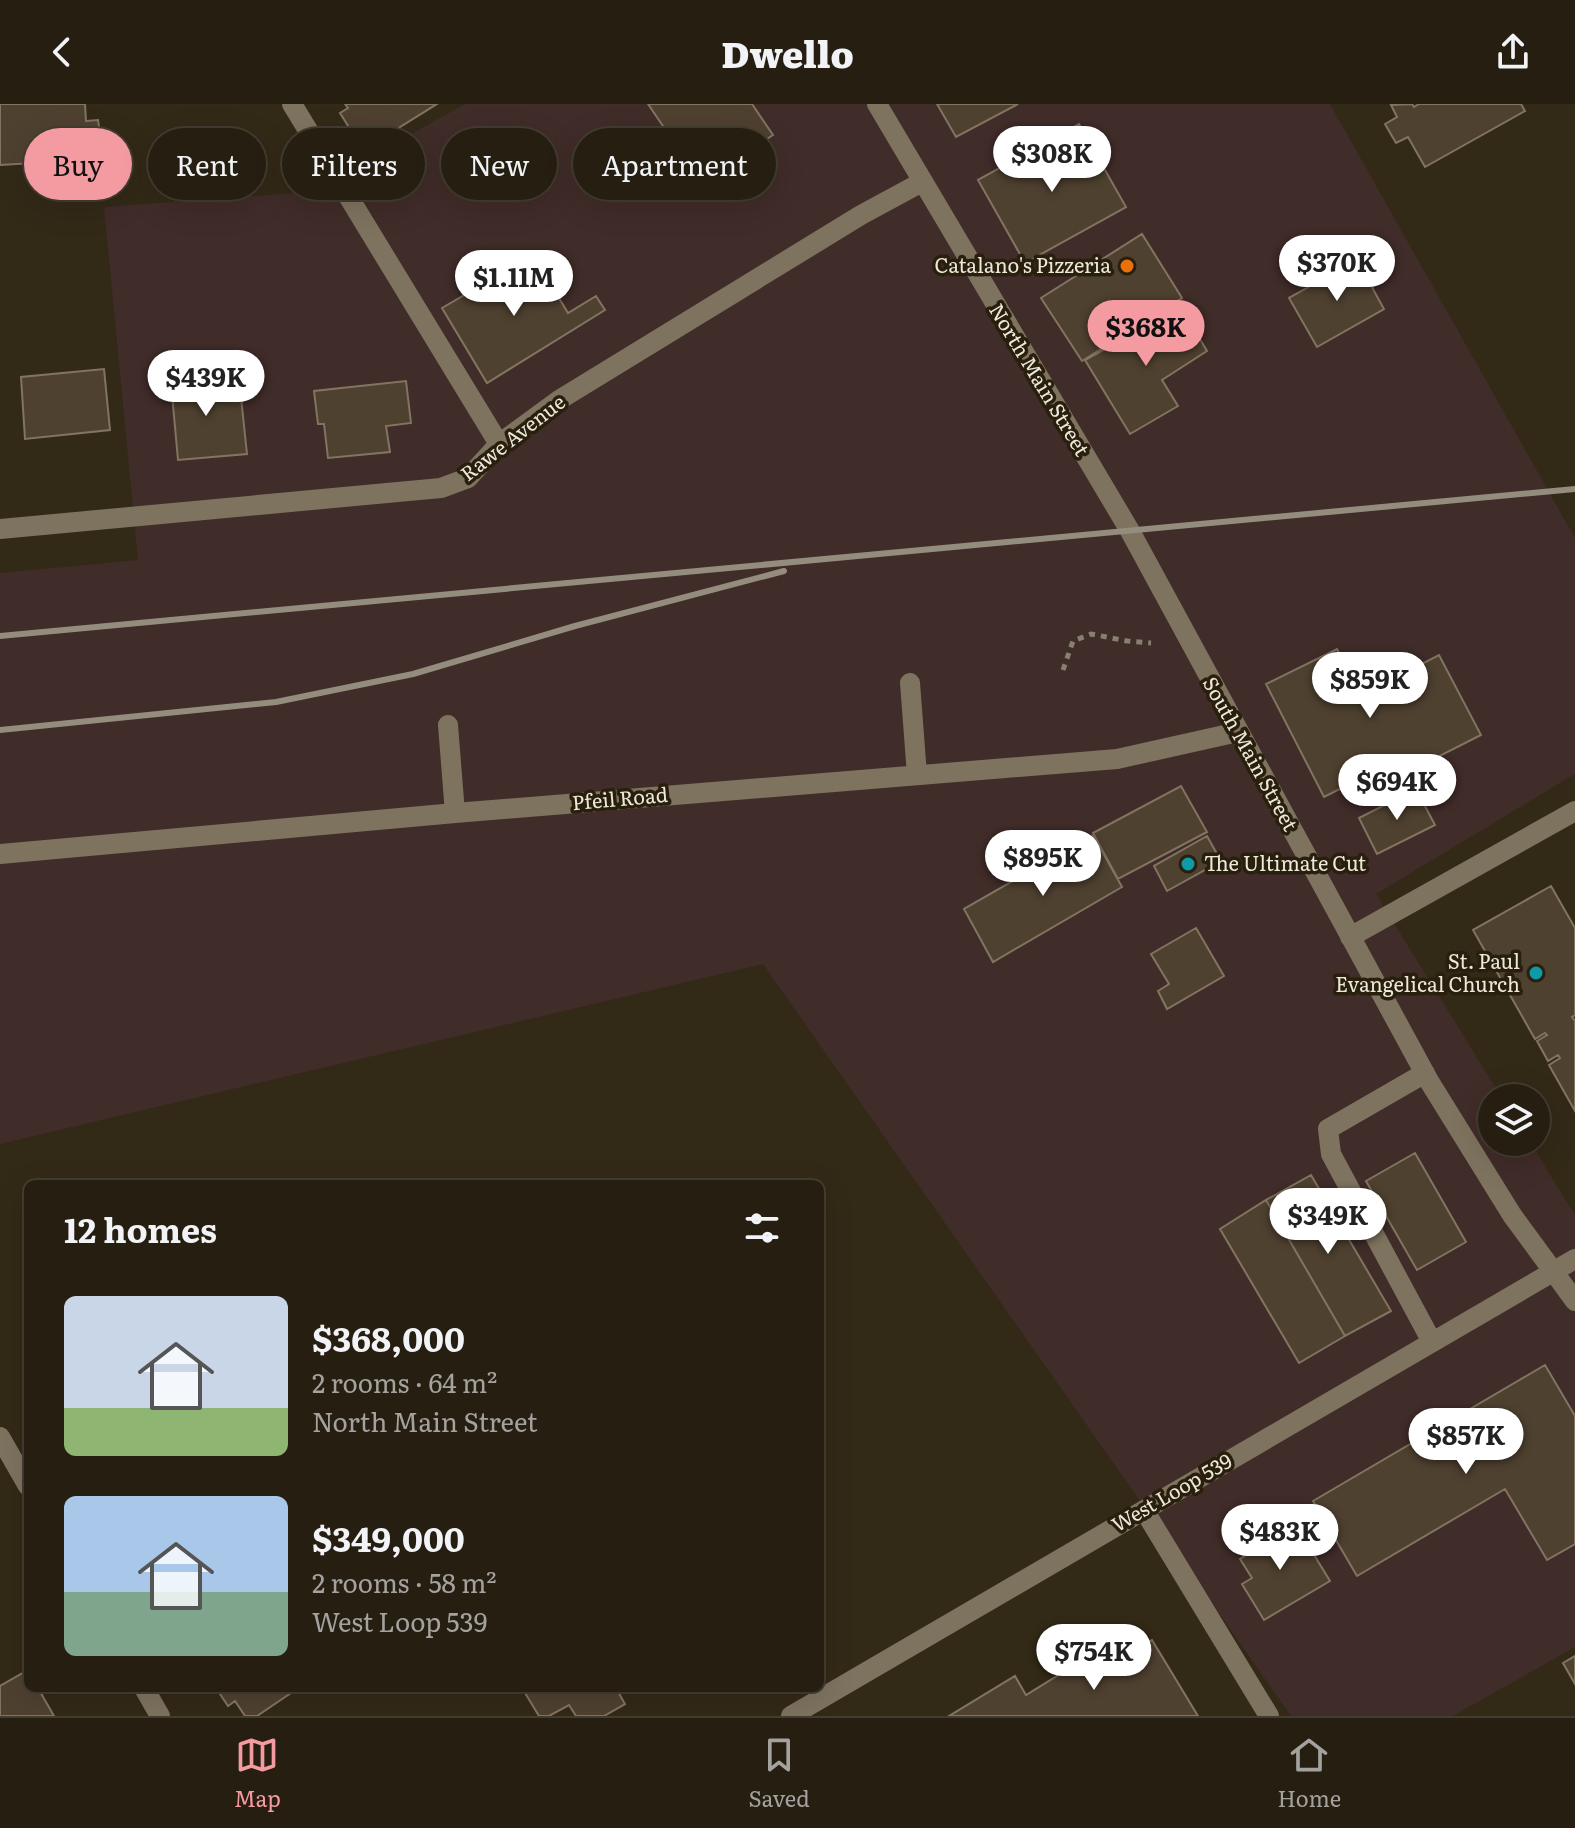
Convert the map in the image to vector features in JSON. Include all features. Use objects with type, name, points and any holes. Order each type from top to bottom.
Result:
[{"type":"street","points":[[292,104],[499,444]]},
{"type":"street","name":"North Main Street","points":[[877,104],[1130,531]]},
{"type":"street","name":"Rawe Avenue","points":[[0,529],[441,488],[468,478],[499,444],[559,400],[861,215],[922,182]]},
{"type":"street","name":"South Main Street","points":[[1130,531],[1425,1073],[1512,1215],[1575,1301]]},
{"type":"street","points":[[910,683],[917,775]]},
{"type":"street","points":[[448,725],[455,813]]},
{"type":"street","name":"Pfeil Road","points":[[0,854],[1117,759],[1238,732]]},
{"type":"street","points":[[1350,937],[1575,811]]},
{"type":"street","points":[[1425,1073],[1328,1129],[1331,1154],[1432,1342]]},
{"type":"street","name":"West Loop 539","points":[[791,1716],[1575,1259]]},
{"type":"street","points":[[0,1437],[24,1479]]},
{"type":"street","points":[[1144,1510],[1269,1716]]},
{"type":"street","points":[[146,1692],[160,1716]]},
{"type":"path","points":[[1063,670],[1073,641],[1091,634],[1151,643]]},
{"type":"shaded area","points":[[465,104],[1330,104],[1575,538],[1575,774],[1376,894],[1493,1084],[1478,1084],[1478,1156],[1539,1156],[1575,1215],[1575,1647],[1453,1716],[1291,1716],[763,964],[0,1144],[0,573],[138,560],[104,207],[199,200],[266,200],[266,195],[282,194],[282,200],[425,200],[425,128],[422,128]]},
{"type":"building","points":[[0,104],[85,104],[86,121],[98,120],[99,128],[24,128],[24,164],[0,165]]},
{"type":"building","points":[[345,104],[437,104],[398,128],[349,128],[340,113],[348,108]]},
{"type":"building","points":[[648,104],[752,104],[768,128],[664,128]]},
{"type":"building","points":[[937,104],[1018,104],[956,137]]},
{"type":"building","points":[[1412,104],[1414,107],[1419,104],[1521,104],[1525,111],[1425,167],[1408,137],[1396,143],[1385,124],[1397,117],[1391,105]]},
{"type":"building","points":[[1079,124],[1126,207],[1025,263],[978,180]]},
{"type":"building","name":"Catalano's Pizzeria","points":[[1142,234],[1182,298],[1082,361],[1041,298]]},
{"type":"building","points":[[533,255],[568,313],[596,296],[605,310],[487,383],[442,308]]},
{"type":"building","points":[[1357,260],[1384,309],[1317,347],[1289,298]]},
{"type":"building","points":[[1181,307],[1207,351],[1162,380],[1178,406],[1130,434],[1085,360]]},
{"type":"building","points":[[104,369],[110,430],[25,439],[21,377]]},
{"type":"building","points":[[208,369],[210,391],[240,388],[247,454],[178,460],[170,372]]},
{"type":"building","points":[[406,381],[411,423],[386,426],[390,452],[328,458],[324,424],[318,424],[314,391]]},
{"type":"building","points":[[1337,649],[1361,695],[1439,655],[1481,735],[1396,778],[1390,764],[1324,797],[1266,684]]},
{"type":"building","points":[[1181,786],[1207,832],[1118,879],[1093,833]]},
{"type":"building","points":[[1416,789],[1435,825],[1377,854],[1359,818]]},
{"type":"building","points":[[1093,835],[1122,887],[993,962],[964,909]]},
{"type":"building","name":"The Ultimate Cut","points":[[1207,836],[1221,861],[1167,891],[1154,866]]},
{"type":"building","name":"St. Paul Evangelical Church","points":[[1551,886],[1575,928],[1575,1015],[1572,1017],[1575,1021],[1575,1111],[1549,1065],[1560,1058],[1558,1055],[1548,1061],[1537,1041],[1547,1035],[1545,1033],[1535,1039],[1473,930]]},
{"type":"building","points":[[1196,928],[1224,976],[1167,1009],[1158,991],[1169,984],[1151,954]]},
{"type":"building","points":[[1415,1153],[1466,1242],[1417,1270],[1366,1181]]},
{"type":"building","points":[[1311,1175],[1391,1311],[1345,1336],[1266,1200]]},
{"type":"building","points":[[1266,1200],[1345,1336],[1299,1363],[1220,1229]]},
{"type":"building","points":[[1545,1365],[1575,1416],[1575,1544],[1547,1560],[1505,1489],[1357,1576],[1313,1501]]},
{"type":"building","points":[[1267,1527],[1274,1539],[1286,1532],[1298,1551],[1308,1545],[1330,1581],[1264,1620],[1242,1584],[1252,1578],[1240,1559],[1251,1552],[1244,1541]]},
{"type":"building","points":[[1152,1640],[1198,1716],[949,1716],[1015,1676],[1026,1695],[1078,1663],[1095,1675]]},
{"type":"building","points":[[1575,1656],[1575,1684],[1563,1663]]},
{"type":"building","points":[[24,1672],[24,1692],[40,1692],[54,1716],[0,1716],[0,1686]]},
{"type":"building","points":[[219,1692],[291,1693],[257,1716],[245,1716],[235,1701],[228,1706]]},
{"type":"building","points":[[524,1692],[618,1692],[625,1704],[604,1716],[576,1716],[569,1705],[549,1716],[539,1716]]},
{"type":"railway","points":[[0,636],[1575,489]]},
{"type":"railway","points":[[0,730],[276,702],[413,674],[575,626],[784,571]]},
{"type":"place","name":"Catalano's Pizzeria","points":[[1127,266]]},
{"type":"place","name":"The Ultimate Cut","points":[[1188,864]]},
{"type":"place","name":"St. Paul Evangelical Church","points":[[1536,973]]}]
